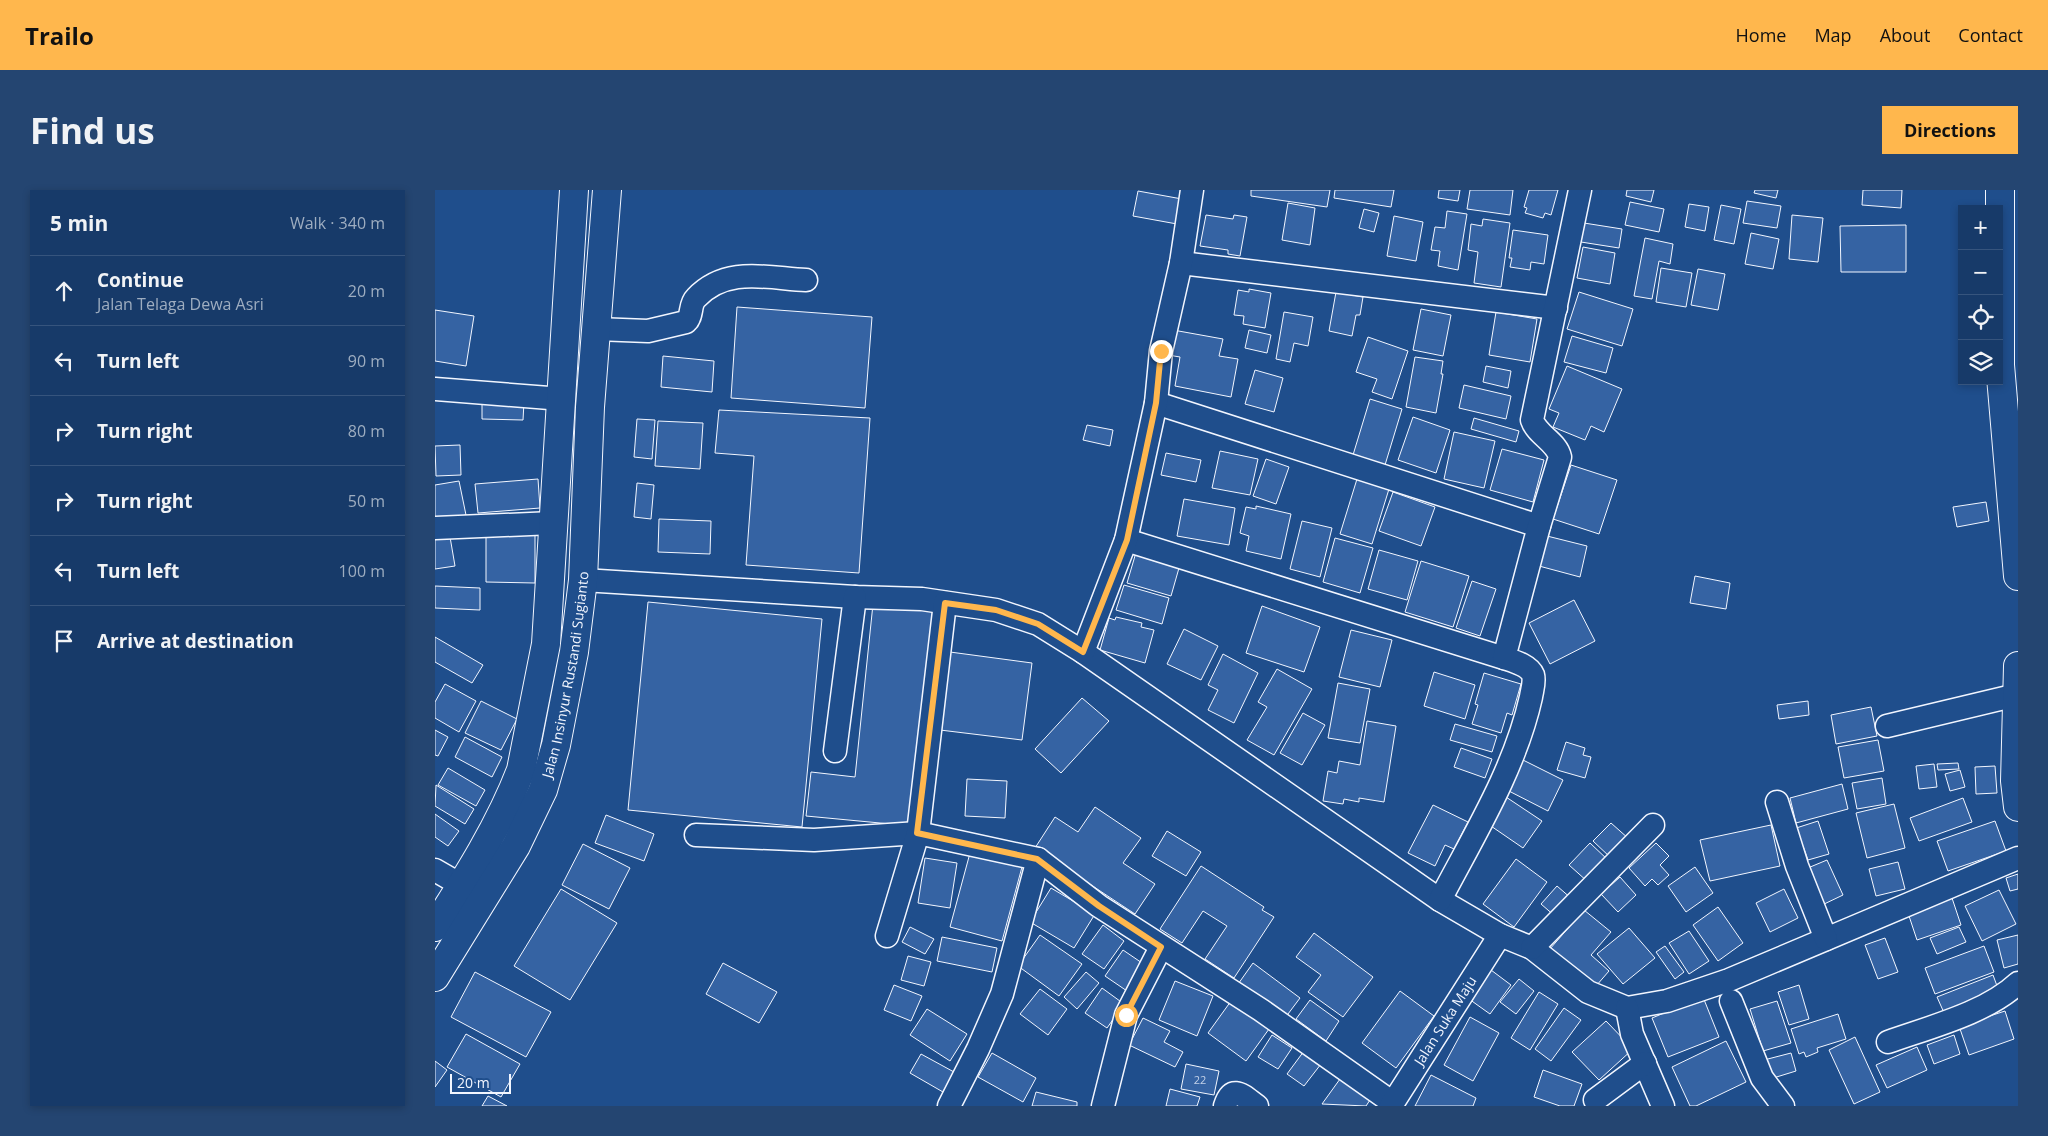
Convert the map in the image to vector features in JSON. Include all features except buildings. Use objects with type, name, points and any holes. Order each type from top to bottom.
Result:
[{"type":"main road","points":[[435,977],[449,908],[514,789],[521,770],[546,644],[574,190]]},
{"type":"main road","name":"Jalan Insinyur Rustandi Sugianto","points":[[449,908],[484,898],[516,846],[543,790],[556,745],[574,652],[583,580],[590,407],[607,190]]},
{"type":"main road","points":[[2000,190],[2000,365],[2018,576]]},
{"type":"main road","points":[[566,328],[596,329]]},
{"type":"main road","points":[[2018,666],[2015,781],[2018,807]]},
{"type":"street","points":[[1083,652],[1127,540],[1156,403],[1161,351],[1181,263],[1192,190]]},
{"type":"street","points":[[1504,658],[1539,526],[1560,457],[1559,451],[1534,426],[1532,420],[1580,190]]},
{"type":"street","points":[[1181,263],[1556,308]]},
{"type":"street","points":[[596,329],[648,331],[686,322],[690,320],[695,300],[709,287],[731,276],[806,280]]},
{"type":"street","points":[[435,389],[562,399]]},
{"type":"street","points":[[1156,403],[1539,526]]},
{"type":"street","points":[[435,528],[553,522]]},
{"type":"street","points":[[1127,540],[1504,658],[1526,667],[1532,672],[1534,680],[1526,719],[1496,794],[1440,900]]},
{"type":"street","points":[[583,580],[855,598],[922,600],[996,610],[1038,624],[1083,652],[1440,900],[1499,935],[1532,948],[1588,992],[1627,1008],[1667,1001],[1729,980],[2018,858]]},
{"type":"street","points":[[835,751],[855,598]]},
{"type":"street","points":[[887,936],[917,833],[945,603]]},
{"type":"street","points":[[1887,726],[2017,696]]},
{"type":"street","points":[[1777,802],[1797,866],[1826,939]]},
{"type":"street","points":[[1532,948],[1653,825]]},
{"type":"street","points":[[696,835],[814,840],[917,833],[1037,859],[1099,906],[1261,1010],[1392,1104]]},
{"type":"street","points":[[949,1106],[978,1049],[1002,994],[1037,859]]},
{"type":"street","points":[[435,870],[449,908]]},
{"type":"street","name":"Jalan Suka Maju","points":[[1392,1104],[1499,935]]},
{"type":"street","points":[[1103,1106],[1126,1015],[1161,947]]},
{"type":"street","points":[[1889,1042],[2000,998],[2018,983]]},
{"type":"street","points":[[1731,1001],[1762,1078],[1783,1106]]},
{"type":"street","points":[[1627,1008],[1632,1034],[1663,1106]]},
{"type":"street","points":[[1595,1100],[1645,1063]]},
{"type":"street","points":[[1225,1106],[1228,1096],[1234,1093],[1239,1094],[1257,1106]]},
{"type":"route","points":[[1126,1015],[1161,947],[1099,906],[1037,859],[989,847],[917,833],[945,603],[996,610],[1038,624],[1083,652],[1127,540],[1156,403],[1161,351]]}]
